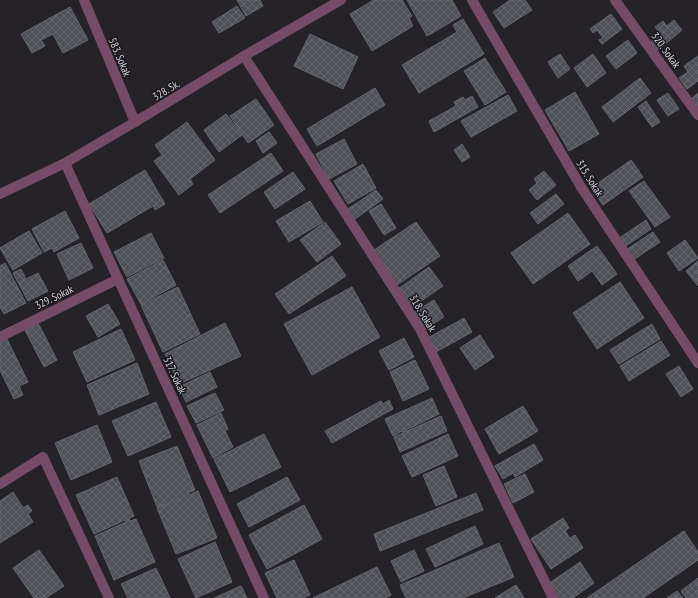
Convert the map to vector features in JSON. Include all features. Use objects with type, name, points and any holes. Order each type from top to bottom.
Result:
[{"type":"street","name":"583. Sokak","points":[[84,0],[135,122]]},
{"type":"street","name":"328. Sk.","points":[[0,194],[64,163],[341,0]]},
{"type":"street","name":"315. Sokak","points":[[472,0],[581,187],[698,363]]},
{"type":"street","name":"320. Sokak","points":[[615,0],[698,115]]},
{"type":"street","name":"318. Sokak","points":[[244,56],[420,329],[553,598]]},
{"type":"street","name":"317. Sokak","points":[[64,163],[264,598]]},
{"type":"street","name":"329. Sokak","points":[[0,337],[118,279]]},
{"type":"street","points":[[0,484],[43,458],[109,598]]},
{"type":"building","points":[[237,0],[260,0],[263,6],[246,16]]},
{"type":"building","points":[[374,0],[402,0],[412,16],[409,18],[413,26],[372,51],[350,14]]},
{"type":"building","points":[[407,0],[452,0],[461,16],[427,36]]},
{"type":"building","points":[[510,0],[525,0],[532,10],[504,28],[493,12]]},
{"type":"building","points":[[237,6],[245,18],[219,33],[212,22]]},
{"type":"building","points":[[70,7],[88,40],[63,53],[53,34],[41,40],[45,46],[32,53],[21,34]]},
{"type":"building","points":[[611,14],[622,29],[602,44],[599,40],[603,38],[597,30],[593,33],[590,29]]},
{"type":"building","points":[[463,19],[484,54],[419,93],[402,65],[457,32],[453,25]]},
{"type":"building","points":[[674,20],[682,30],[658,50],[651,42],[660,33],[655,27],[663,21],[667,26]]},
{"type":"building","points":[[310,34],[358,57],[343,89],[294,66]]},
{"type":"building","points":[[628,40],[637,53],[616,69],[606,56]]},
{"type":"building","points":[[560,54],[570,69],[558,78],[548,62]]},
{"type":"building","points":[[593,54],[606,73],[587,87],[574,68]]},
{"type":"building","points":[[698,56],[698,81],[687,89],[679,78],[688,72],[684,66]]},
{"type":"building","points":[[485,58],[506,92],[485,105],[464,71]]},
{"type":"building","points":[[640,78],[651,93],[613,122],[602,107]]},
{"type":"building","points":[[375,88],[385,105],[317,146],[307,129]]},
{"type":"building","points":[[575,92],[599,134],[569,151],[545,110]]},
{"type":"building","points":[[668,93],[679,109],[668,116],[657,100]]},
{"type":"building","points":[[698,93],[698,106],[692,98]]},
{"type":"building","points":[[508,95],[517,111],[471,137],[461,121]]},
{"type":"building","points":[[472,96],[478,107],[434,132],[429,121],[456,106],[454,102],[463,97],[465,100]]},
{"type":"building","points":[[256,99],[274,125],[248,143],[230,116]]},
{"type":"building","points":[[646,101],[660,122],[652,127],[638,107]]},
{"type":"building","points":[[226,114],[242,135],[219,152],[204,130]]},
{"type":"building","points":[[187,122],[215,160],[190,179],[193,184],[179,195],[154,161],[162,155],[155,145]]},
{"type":"building","points":[[269,132],[277,143],[263,153],[256,141]]},
{"type":"building","points":[[344,139],[357,164],[329,179],[316,154]]},
{"type":"building","points":[[462,144],[470,157],[462,162],[454,150]]},
{"type":"building","points":[[271,153],[283,171],[220,213],[208,195]]},
{"type":"building","points":[[631,160],[643,177],[603,205],[591,188]]},
{"type":"building","points":[[363,164],[376,188],[348,204],[334,181]]},
{"type":"building","points":[[145,170],[165,204],[155,210],[153,206],[107,233],[89,204]]},
{"type":"building","points":[[544,171],[556,185],[537,200],[529,190],[537,183],[534,179]]},
{"type":"building","points":[[293,172],[305,189],[275,209],[264,192]]},
{"type":"building","points":[[644,181],[670,217],[655,227],[629,191]]},
{"type":"building","points":[[376,190],[383,199],[355,219],[348,209]]},
{"type":"building","points":[[556,194],[564,204],[538,224],[530,213]]},
{"type":"building","points":[[310,201],[323,222],[289,242],[276,221]]},
{"type":"building","points":[[381,204],[396,228],[384,235],[369,211]]},
{"type":"building","points":[[65,211],[79,238],[54,252],[52,248],[44,252],[32,229]]},
{"type":"building","points":[[568,213],[590,244],[533,284],[511,253]]},
{"type":"building","points":[[646,220],[651,229],[624,247],[618,239]]},
{"type":"building","points":[[325,222],[341,244],[317,262],[300,240]]},
{"type":"building","points":[[416,222],[440,256],[397,285],[374,250]]},
{"type":"building","points":[[29,231],[42,253],[13,270],[0,248]]},
{"type":"building","points":[[653,232],[660,242],[633,260],[626,250]]},
{"type":"building","points":[[151,233],[164,258],[127,277],[114,252]]},
{"type":"building","points":[[685,240],[698,258],[679,271],[667,253]]},
{"type":"building","points":[[81,243],[93,268],[69,280],[57,254]]},
{"type":"building","points":[[597,246],[617,274],[602,285],[592,271],[578,281],[568,266]]},
{"type":"building","points":[[332,256],[346,276],[289,314],[275,294]]},
{"type":"building","points":[[163,260],[176,285],[141,304],[127,279]]},
{"type":"building","points":[[698,261],[698,286],[686,271]]},
{"type":"building","points":[[5,263],[26,303],[4,314],[0,307],[0,266]]},
{"type":"building","points":[[429,267],[443,286],[411,308],[398,289]]},
{"type":"building","points":[[21,269],[26,279],[38,273],[48,291],[28,301],[13,273]]},
{"type":"building","points":[[620,282],[644,318],[597,349],[573,313]]},
{"type":"building","points":[[178,287],[200,334],[163,352],[141,305]]},
{"type":"building","points":[[352,287],[380,337],[312,375],[284,324]]},
{"type":"building","points":[[434,300],[444,317],[423,330],[413,313]]},
{"type":"building","points":[[108,304],[120,324],[98,337],[86,316]]},
{"type":"building","points":[[464,318],[472,332],[434,353],[426,339]]},
{"type":"building","points":[[38,323],[57,360],[44,367],[25,330]]},
{"type":"building","points":[[225,323],[241,356],[179,384],[165,354]]},
{"type":"building","points":[[652,324],[660,339],[619,364],[610,350]]},
{"type":"building","points":[[121,329],[135,360],[87,382],[73,352]]},
{"type":"building","points":[[480,335],[494,357],[475,370],[460,348]]},
{"type":"building","points":[[6,337],[28,382],[19,386],[23,395],[14,399],[0,370],[0,340]]},
{"type":"building","points":[[404,338],[414,357],[389,370],[379,351]]},
{"type":"building","points":[[661,341],[670,355],[629,381],[620,366]]},
{"type":"building","points":[[415,360],[429,389],[403,401],[390,372]]},
{"type":"building","points":[[137,363],[149,394],[99,415],[87,385]]},
{"type":"building","points":[[679,366],[693,389],[681,397],[666,374]]},
{"type":"building","points":[[210,372],[217,387],[186,402],[179,387]]},
{"type":"building","points":[[215,393],[224,410],[196,423],[187,406]]},
{"type":"building","points":[[432,398],[439,414],[404,431],[405,432],[441,416],[447,431],[400,452],[394,437],[403,433],[402,431],[393,436],[385,419]]},
{"type":"building","points":[[389,400],[393,409],[332,443],[325,431],[381,401],[383,404]]},
{"type":"building","points":[[156,402],[171,437],[128,456],[112,421]]},
{"type":"building","points":[[523,406],[538,431],[499,454],[485,429]]},
{"type":"building","points":[[221,413],[228,429],[225,431],[233,447],[213,458],[197,425]]},
{"type":"building","points":[[97,425],[112,462],[71,480],[55,443]]},
{"type":"building","points":[[264,434],[281,467],[230,492],[214,459]]},
{"type":"building","points":[[448,434],[458,456],[412,477],[402,456]]},
{"type":"building","points":[[534,444],[543,460],[515,477],[513,473],[503,479],[495,466]]},
{"type":"building","points":[[177,446],[195,490],[188,493],[189,495],[198,491],[217,538],[176,554],[157,508],[186,497],[185,496],[157,507],[139,461]]},
{"type":"building","points":[[444,466],[457,497],[436,506],[423,475]]},
{"type":"building","points":[[525,474],[534,492],[513,503],[504,484]]},
{"type":"building","points":[[117,477],[134,516],[129,518],[130,521],[136,519],[155,562],[114,580],[95,536],[126,522],[125,520],[94,534],[76,495]]},
{"type":"building","points":[[287,477],[300,500],[249,527],[237,504]]},
{"type":"building","points":[[13,492],[23,508],[28,505],[32,511],[28,514],[33,522],[0,543],[0,501]]},
{"type":"building","points":[[476,493],[483,510],[380,551],[374,534]]},
{"type":"building","points":[[304,505],[322,539],[267,569],[249,535]]},
{"type":"building","points":[[563,518],[569,528],[565,531],[570,538],[575,535],[583,548],[551,569],[531,539]]},
{"type":"building","points":[[475,526],[483,544],[435,567],[426,549]]},
{"type":"building","points":[[684,531],[698,552],[698,560],[643,598],[587,598]]},
{"type":"building","points":[[215,542],[232,582],[196,598],[178,559]]},
{"type":"building","points":[[499,543],[514,577],[463,598],[406,598],[400,585]]},
{"type":"building","points":[[39,550],[64,586],[46,598],[34,598],[13,568]]},
{"type":"building","points":[[414,550],[424,571],[401,582],[391,561]]},
{"type":"building","points":[[294,560],[310,595],[303,598],[277,598],[265,573]]},
{"type":"building","points":[[580,562],[594,583],[573,598],[558,598],[548,584]]},
{"type":"building","points":[[377,567],[391,595],[385,598],[313,598]]},
{"type":"building","points":[[156,568],[170,598],[128,598],[121,584]]},
{"type":"building","points":[[698,578],[698,598],[686,598],[681,591]]},
{"type":"building","points":[[516,585],[524,598],[495,598]]},
{"type":"building","points":[[241,586],[247,598],[214,598]]},
{"type":"building","points":[[677,591],[683,598],[667,598]]}]
